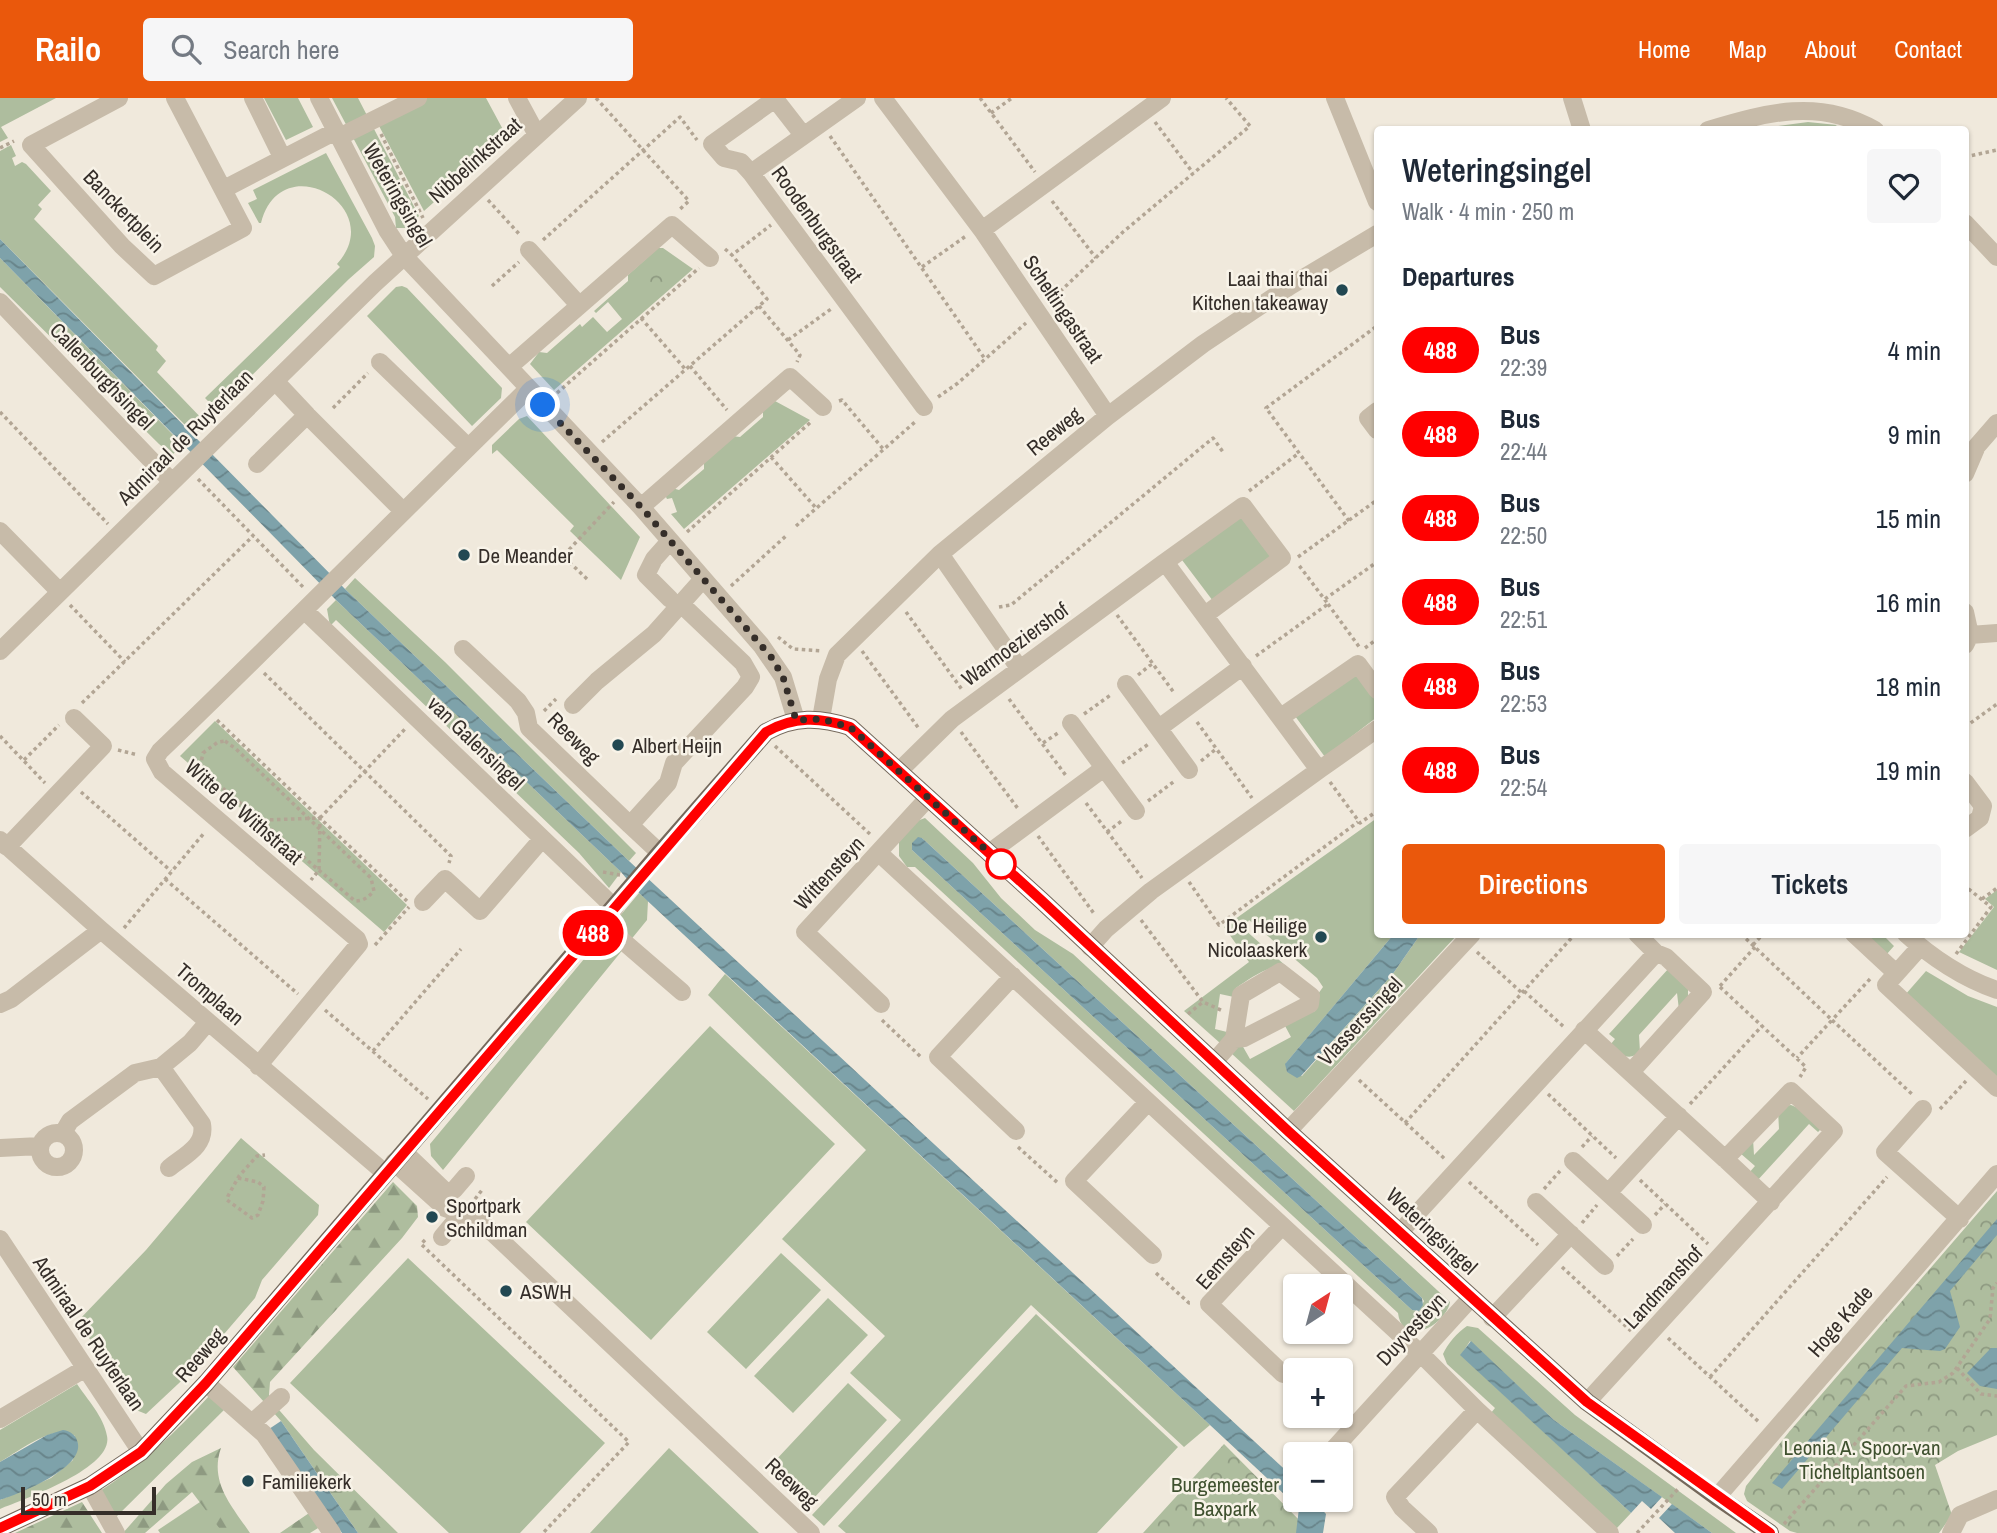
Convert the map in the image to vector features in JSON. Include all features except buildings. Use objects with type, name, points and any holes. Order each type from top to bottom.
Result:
[{"type":"main road","name":"Reeweg","points":[[0,1528],[90,1486],[141,1452],[206,1383],[766,732],[796,720],[821,719],[850,727]]},
{"type":"main road","name":"Weteringsingel","points":[[850,727],[1492,1318],[1587,1402],[1770,1533]]},
{"type":"street","name":"Banckertplein","points":[[119,98],[31,145],[122,246],[154,276],[243,228],[175,98]]},
{"type":"street","points":[[253,98],[282,157]]},
{"type":"street","name":"Weteringsingel","points":[[319,98],[387,230],[404,256],[641,507],[761,645],[783,677],[796,720]]},
{"type":"street","points":[[224,189],[282,157],[373,120],[418,98]]},
{"type":"street","points":[[517,98],[537,135]]},
{"type":"street","name":"Nibbelinkstraat","points":[[404,256],[578,98]]},
{"type":"street","name":"Roodenburgstraat","points":[[857,98],[751,173],[924,407]]},
{"type":"street","name":"Scheltingastraat","points":[[883,98],[981,229],[1108,416]]},
{"type":"street","points":[[981,229],[1162,98]]},
{"type":"street","points":[[1335,98],[1374,195]]},
{"type":"street","points":[[1572,98],[1581,126]]},
{"type":"street","points":[[751,173],[741,162],[724,158],[712,144],[775,99],[803,135]]},
{"type":"street","points":[[1722,126],[1766,113],[1806,106],[1837,110],[1863,126]]},
{"type":"street","points":[[509,367],[672,225],[710,258]]},
{"type":"street","points":[[1969,227],[1997,257]]},
{"type":"street","name":"Reeweg","points":[[821,719],[828,679],[837,655],[940,554],[1108,416],[1203,344],[1290,286],[1374,236]]},
{"type":"street","points":[[529,251],[579,305]]},
{"type":"street","name":"Admiraal de Ruyterlaan","points":[[0,651],[404,256]]},
{"type":"street","name":"Callenburghsingel","points":[[0,302],[172,482]]},
{"type":"street","points":[[380,362],[468,447]]},
{"type":"street","points":[[641,507],[790,377],[823,407]]},
{"type":"street","points":[[275,381],[403,511]]},
{"type":"street","name":"Witte de Withstraat","points":[[359,944],[357,939],[162,772],[156,759],[160,751],[528,389]]},
{"type":"street","points":[[1374,413],[1368,418],[1374,426]]},
{"type":"street","points":[[257,464],[307,415]]},
{"type":"street","points":[[1971,442],[1996,424]]},
{"type":"street","points":[[1205,615],[1283,558],[1243,506]]},
{"type":"street","name":"Warmoeziershof","points":[[899,771],[928,741],[972,704],[1243,506]]},
{"type":"street","points":[[0,531],[59,592]]},
{"type":"street","points":[[630,825],[668,783],[674,763],[745,687],[751,677],[750,671],[646,575],[654,559],[672,542]]},
{"type":"street","points":[[940,554],[1019,668]]},
{"type":"street","points":[[1165,562],[1320,770]]},
{"type":"street","points":[[573,705],[597,681],[654,634],[676,602],[704,579]]},
{"type":"street","name":"van Galensingel","points":[[314,600],[416,717],[615,908]]},
{"type":"street","points":[[1969,640],[1997,633]]},
{"type":"street","name":"Reeweg","points":[[463,649],[518,701],[526,713],[528,728],[660,853]]},
{"type":"street","points":[[1281,717],[1358,664],[1374,687]]},
{"type":"street","points":[[1161,731],[1243,666]]},
{"type":"street","points":[[1126,684],[1189,770]]},
{"type":"street","points":[[72,715],[103,746]]},
{"type":"street","points":[[1071,723],[1136,811]]},
{"type":"street","points":[[1090,947],[1106,929],[1180,870],[1374,731]]},
{"type":"street","name":"Tromplaan","points":[[103,746],[4,844],[258,1066],[394,1162]]},
{"type":"street","points":[[989,853],[1106,771]]},
{"type":"street","points":[[1969,787],[1983,806],[1980,818],[1969,826]]},
{"type":"street","name":"Wittensteyn","points":[[881,1004],[805,932],[928,798]]},
{"type":"street","points":[[423,902],[445,879],[480,911],[542,839]]},
{"type":"street","points":[[881,850],[1610,1533]]},
{"type":"street","points":[[602,923],[682,992]]},
{"type":"street","points":[[0,1004],[107,935]]},
{"type":"street","name":"Vlasserssingel","points":[[1288,1131],[1468,938]]},
{"type":"street","points":[[1631,1072],[1711,989],[1666,957],[1656,953],[1641,938]]},
{"type":"street","points":[[1858,938],[1977,1070],[1997,1088]]},
{"type":"street","points":[[1910,938],[1970,979],[1997,990]]},
{"type":"street","points":[[258,1066],[359,944]]},
{"type":"street","points":[[1889,974],[1920,947]]},
{"type":"street","points":[[1400,1232],[1656,953]]},
{"type":"street","points":[[1214,1062],[1234,1039],[1241,995],[1280,972],[1311,996],[1310,1004],[1244,1038],[1234,1039]]},
{"type":"street","points":[[1013,976],[938,1057],[1016,1131]]},
{"type":"street","points":[[63,1133],[70,1121],[135,1073],[160,1067],[190,1043],[208,1022]]},
{"type":"street","points":[[1580,1035],[1631,1072],[1771,1202]]},
{"type":"street","points":[[160,1067],[202,1124],[204,1134],[199,1144],[169,1168]]},
{"type":"street","points":[[1725,1159],[1791,1091]]},
{"type":"street","name":"Landmanshof","points":[[1587,1402],[1834,1130],[1791,1091]]},
{"type":"street","points":[[1148,1102],[1074,1181],[1153,1255]]},
{"type":"street","points":[[1923,1109],[1885,1152],[1960,1219]]},
{"type":"street","points":[[1608,1193],[1679,1116]]},
{"type":"street","points":[[63,1133],[71,1138],[74,1155],[67,1165],[57,1167],[46,1164],[40,1154],[40,1146],[48,1135],[63,1133]]},
{"type":"street","points":[[0,1148],[40,1146]]},
{"type":"street","points":[[1571,1161],[1643,1227]]},
{"type":"street","points":[[394,1162],[446,1192],[454,1190],[466,1176]]},
{"type":"street","name":"Reeweg","points":[[394,1162],[446,1208],[479,1220],[811,1533]]},
{"type":"street","name":"Hoge Kade","points":[[1717,1497],[1997,1174]]},
{"type":"street","points":[[1540,1196],[1571,1234],[1611,1261]]},
{"type":"street","points":[[442,1237],[462,1213]]},
{"type":"street","name":"Eemsteyn","points":[[1282,1226],[1209,1304],[1283,1374]]},
{"type":"street","points":[[1492,1318],[1571,1234]]},
{"type":"street","name":"Admiraal de Ruyterlaan","points":[[0,1240],[141,1452]]},
{"type":"street","name":"Duyvesteyn","points":[[1340,1442],[1471,1298]]},
{"type":"street","points":[[0,1419],[84,1369]]},
{"type":"street","points":[[206,1383],[264,1434],[332,1533]]},
{"type":"street","points":[[253,1422],[281,1398]]},
{"type":"street","points":[[1429,1533],[1402,1508],[1395,1497],[1477,1410]]},
{"type":"street","points":[[90,1486],[111,1524]]},
{"type":"street","points":[[1951,1533],[1960,1515],[1997,1499]]},
{"type":"path","points":[[596,98],[689,201],[678,212],[672,225]]},
{"type":"path","points":[[980,98],[1096,258]]},
{"type":"path","points":[[991,113],[1012,98]]},
{"type":"path","points":[[796,526],[920,418],[924,407],[958,383],[1096,258],[1250,126],[1226,98]]},
{"type":"path","points":[[1146,110],[1193,173]]},
{"type":"path","points":[[492,286],[680,117],[698,141],[712,144]]},
{"type":"path","name":"Weteringsingel","points":[[373,120],[421,210],[427,233]]},
{"type":"path","points":[[821,122],[985,359]]},
{"type":"path","points":[[1969,156],[1997,150]]},
{"type":"path","points":[[477,189],[526,242],[529,251]]},
{"type":"path","points":[[732,255],[768,229],[774,217],[780,213]]},
{"type":"path","points":[[922,267],[981,229]]},
{"type":"path","points":[[543,405],[723,247],[732,255],[768,299],[590,453]]},
{"type":"path","points":[[788,340],[825,311],[839,308],[846,302]]},
{"type":"path","points":[[759,306],[800,355],[790,377]]},
{"type":"path","points":[[641,318],[738,422]]},
{"type":"path","points":[[1349,521],[1266,408],[1374,329]]},
{"type":"path","points":[[332,408],[380,362]]},
{"type":"path","points":[[672,542],[821,413],[823,407],[842,400],[884,450]]},
{"type":"path","points":[[0,412],[119,535]]},
{"type":"path","points":[[977,608],[984,605],[1004,608],[1011,605],[1213,439],[1223,452]]},
{"type":"path","points":[[1243,506],[1248,491],[1299,453]]},
{"type":"path","points":[[197,457],[200,482],[314,600]]},
{"type":"path","points":[[771,457],[817,508]]},
{"type":"path","points":[[587,579],[563,556],[625,491]]},
{"type":"path","points":[[1361,650],[1294,559],[1374,502]]},
{"type":"path","points":[[23,760],[253,536]]},
{"type":"path","points":[[719,597],[787,536]]},
{"type":"path","points":[[1325,600],[1374,564]]},
{"type":"path","points":[[59,592],[125,662]]},
{"type":"path","points":[[895,597],[972,704]]},
{"type":"path","points":[[1243,666],[1328,604]]},
{"type":"path","points":[[761,645],[777,636],[793,649],[829,651],[837,655]]},
{"type":"path","points":[[853,638],[928,741]]},
{"type":"path","points":[[253,662],[451,856],[445,879]]},
{"type":"path","points":[[1042,743],[1153,663]]},
{"type":"path","points":[[528,728],[560,694],[573,705]]},
{"type":"path","points":[[1969,724],[1997,704]]},
{"type":"path","points":[[204,708],[411,905],[376,945],[359,944]]},
{"type":"path","points":[[308,884],[319,870],[320,818],[416,717]]},
{"type":"path","points":[[1106,771],[1161,731]]},
{"type":"path","points":[[766,732],[777,748],[881,850]]},
{"type":"path","points":[[0,736],[23,760],[172,871]]},
{"type":"path","points":[[225,741],[236,749],[320,828],[371,878],[374,891],[362,901],[355,901],[260,820],[200,767],[203,753],[218,742],[225,741]]},
{"type":"path","points":[[103,746],[156,759]]},
{"type":"path","points":[[1107,832],[1216,749]]},
{"type":"path","points":[[1320,770],[1359,822]]},
{"type":"path","points":[[1180,870],[1219,925],[1374,813]]},
{"type":"path","points":[[260,820],[320,818]]},
{"type":"path","points":[[107,935],[165,879],[208,828]]},
{"type":"path","points":[[165,879],[441,1109]]},
{"type":"path","points":[[1982,900],[1997,888]]},
{"type":"path","points":[[1969,889],[1992,907],[1969,936]]},
{"type":"path","points":[[1132,907],[1203,1002],[1237,1015]]},
{"type":"path","points":[[1468,938],[1523,992],[1580,1035]]},
{"type":"path","points":[[1405,1122],[1571,938]]},
{"type":"path","points":[[1745,938],[1914,1096],[1923,1109],[1936,1114],[1977,1070]]},
{"type":"path","points":[[1760,938],[1711,989],[1762,1026],[1805,1067],[1791,1091]]},
{"type":"path","points":[[1947,964],[1968,938]]},
{"type":"path","points":[[373,1052],[461,949]]},
{"type":"path","points":[[1797,1058],[1832,1020],[1889,974]]},
{"type":"path","points":[[881,1004],[873,1012],[921,1058],[938,1057]]},
{"type":"path","points":[[1679,1116],[1762,1026]]},
{"type":"path","points":[[1347,1069],[1643,1342]]},
{"type":"path","points":[[1016,1131],[1009,1139],[1058,1184],[1074,1181]]},
{"type":"path","points":[[1540,1196],[1592,1136]]},
{"type":"path","points":[[238,1178],[258,1182],[264,1187],[263,1202],[258,1215],[252,1218],[228,1200],[238,1178],[257,1156],[265,1155]]},
{"type":"path","points":[[1710,1377],[1898,1164]]},
{"type":"path","points":[[1571,1234],[1608,1193]]},
{"type":"path","points":[[1611,1261],[1665,1204]]},
{"type":"path","points":[[1514,1223],[1521,1215]]},
{"type":"path","points":[[442,1237],[430,1235],[421,1244],[629,1443],[543,1533]]},
{"type":"path","points":[[1153,1255],[1145,1262],[1189,1303],[1209,1304]]},
{"type":"path","points":[[1587,1290],[1594,1282]]},
{"type":"path","points":[[1776,1533],[1906,1385],[1939,1382],[1957,1368],[1990,1319],[1993,1288],[1997,1283]]},
{"type":"path","points":[[1990,1319],[1997,1322]]},
{"type":"path","points":[[1657,1327],[1772,1434]]},
{"type":"path","points":[[1957,1368],[1981,1394],[1997,1396]]},
{"type":"path","points":[[1637,1533],[1672,1495]]},
{"type":"green space","points":[[0,98],[56,98],[1,127],[8,138],[0,142]]},
{"type":"green space","points":[[264,98],[298,98],[313,127],[286,140]]},
{"type":"green space","points":[[332,98],[358,98],[419,216],[406,228],[396,228],[395,217]]},
{"type":"green space","points":[[427,98],[486,98],[507,137],[424,211],[378,124]]},
{"type":"green space","points":[[1808,122],[1837,125],[1836,126],[1779,126]]},
{"type":"green space","points":[[11,145],[16,156],[12,158],[15,166],[22,162],[26,164],[51,191],[38,205],[42,209],[34,219],[158,346],[156,350],[166,361],[157,372],[206,423],[195,435],[0,239],[0,151]]},
{"type":"green space","points":[[326,153],[372,238],[375,246],[374,257],[217,410],[205,398],[340,267],[337,264],[349,243],[350,223],[341,205],[326,193],[308,187],[289,188],[272,200],[261,223],[248,203],[257,199],[253,190]]},
{"type":"green space","points":[[658,248],[663,248],[693,269],[554,390],[530,364],[539,352],[547,353],[580,324],[582,327],[593,317],[607,332],[622,319],[608,302],[596,313],[594,311],[628,281],[628,275]]},
{"type":"green space","points":[[0,258],[183,445],[172,455],[159,444],[0,287]]},
{"type":"green space","points":[[656,269],[669,284],[653,299],[639,284]]},
{"type":"green space","points":[[396,287],[407,288],[502,388],[501,398],[472,426],[367,316]]},
{"type":"green space","points":[[775,401],[810,420],[684,529],[671,514],[677,512],[672,498],[667,499],[665,495],[672,488],[679,490],[704,469],[704,461],[732,436],[740,437],[763,417],[763,409]]},
{"type":"green space","points":[[527,416],[640,537],[621,580],[570,531],[574,526],[497,450],[492,454],[492,445],[519,419]]},
{"type":"green space","points":[[1244,514],[1274,555],[1213,601],[1182,560]]},
{"type":"green space","points":[[355,578],[445,662],[636,853],[629,861],[345,589]]},
{"type":"green space","points":[[336,600],[621,872],[609,888],[579,853],[336,620],[330,626],[327,609]]},
{"type":"green space","points":[[1359,670],[1374,690],[1374,719],[1325,757],[1295,716]]},
{"type":"green space","points":[[215,721],[407,905],[384,932],[180,756]]},
{"type":"green space","points":[[925,818],[973,863],[1001,898],[1035,930],[1073,954],[1450,1302],[1440,1319],[1424,1330],[1407,1329],[1401,1323],[1398,1313],[915,867],[907,867],[899,856],[899,842],[917,821]],"holes":[[[922,838],[1424,1301],[1419,1311],[1412,1310],[912,850]]]},
{"type":"green space","points":[[1374,820],[1374,938],[1390,938],[1286,1063],[1287,1072],[1302,1076],[1392,975],[1418,938],[1454,938],[1294,1111],[1231,1053],[1237,1044],[1242,1045],[1250,1059],[1291,1037],[1284,1024],[1315,1011],[1318,994],[1323,987],[1317,978],[1249,920],[1244,929],[1286,966],[1266,970],[1254,976],[1236,988],[1234,997],[1220,994],[1215,1029],[1227,1032],[1228,1036],[1220,1043],[1184,1011],[1249,962],[1224,927]]},
{"type":"green space","points":[[1997,890],[1997,970],[1959,952],[1994,907],[1985,899]]},
{"type":"green space","points":[[639,893],[648,901],[647,920],[443,1170],[431,1156],[430,1144]]},
{"type":"green space","points":[[1867,938],[1886,938],[1894,946],[1886,955]]},
{"type":"green space","points":[[1669,968],[1688,989],[1688,997],[1679,1010],[1677,993],[1639,1035],[1640,1052],[1628,1057],[1621,1054],[1610,1045],[1615,1039],[1609,1034]]},
{"type":"green space","points":[[1926,971],[1968,996],[1997,1007],[1997,1080],[1905,995]]},
{"type":"green space","points":[[725,974],[1210,1425],[1184,1447],[1031,1305],[824,1526],[812,1515],[901,1420],[850,1373],[885,1336],[782,1239],[866,1150],[708,995]]},
{"type":"green space","points":[[710,1026],[835,1144],[651,1340],[526,1222]]},
{"type":"green space","points":[[1791,1105],[1821,1129],[1818,1132],[1809,1124],[1756,1182],[1748,1174],[1755,1166],[1740,1153],[1753,1139],[1754,1155],[1779,1129],[1778,1111]]},
{"type":"green space","points":[[241,1138],[319,1205],[318,1215],[262,1280],[255,1298],[194,1369],[146,1414],[136,1410],[78,1321],[146,1250]]},
{"type":"green space","points":[[393,1182],[417,1206],[418,1217],[402,1238],[270,1382],[269,1395],[273,1403],[314,1450],[398,1533],[358,1533],[281,1421],[233,1367]]},
{"type":"green space","name":"Leonia A. Spoor-van Ticheltplantsoen","points":[[1997,1191],[1997,1435],[1958,1451],[1935,1465],[1952,1515],[1939,1533],[1797,1533],[1747,1501],[1744,1494],[1746,1486],[1789,1432]]},
{"type":"green space","points":[[781,1253],[821,1290],[746,1369],[707,1332]]},
{"type":"green space","points":[[408,1258],[605,1443],[520,1533],[449,1533],[290,1383]]},
{"type":"green space","points":[[828,1298],[868,1335],[793,1413],[754,1376]]},
{"type":"green space","points":[[1036,1314],[1178,1447],[1097,1533],[846,1533],[838,1526]]},
{"type":"green space","points":[[1467,1326],[1478,1328],[1575,1415],[1736,1533],[1712,1533],[1554,1420],[1470,1341],[1461,1355],[1631,1513],[1616,1529],[1491,1413],[1495,1408],[1447,1364],[1443,1354],[1445,1350],[1453,1338]]},
{"type":"green space","points":[[848,1383],[887,1420],[813,1499],[774,1462]]},
{"type":"green space","points":[[77,1384],[102,1422],[107,1436],[105,1448],[97,1460],[66,1481],[0,1509],[0,1500],[51,1478],[73,1460],[75,1436],[67,1433],[47,1435],[0,1462],[0,1430]]},
{"type":"green space","points":[[211,1394],[228,1406],[113,1520],[97,1493],[157,1447]]},
{"type":"green space","name":"Burgemeester Baxpark","points":[[1224,1444],[1283,1504],[1283,1512],[1291,1512],[1312,1533],[1143,1533]]},
{"type":"green space","points":[[221,1448],[218,1460],[220,1483],[250,1533],[223,1533],[192,1492],[145,1533],[123,1533],[166,1484],[192,1462]]},
{"type":"green space","points":[[669,1448],[759,1533],[590,1533]]},
{"type":"green space","points":[[203,1500],[226,1533],[160,1533],[158,1530]]},
{"type":"green space","points":[[82,1502],[102,1533],[15,1533]]},
{"type":"green space","points":[[312,1511],[323,1525],[310,1533],[280,1533]]},
{"type":"water","points":[[0,239],[345,589],[629,861],[1283,1468],[1283,1493],[639,893],[621,872],[336,600],[0,258]]},
{"type":"water","points":[[918,837],[1422,1298],[1423,1305],[1419,1311],[1412,1310],[912,850],[912,843]]},
{"type":"water","points":[[1390,938],[1418,938],[1392,975],[1301,1076],[1297,1078],[1287,1072],[1285,1064]]},
{"type":"water","points":[[1997,1219],[1997,1235],[1950,1291],[1960,1327],[1945,1349],[1940,1351],[1902,1348],[1782,1489],[1772,1483]]},
{"type":"water","points":[[1471,1341],[1554,1420],[1662,1497],[1651,1509],[1642,1501],[1631,1513],[1460,1355]]},
{"type":"water","points":[[1991,1348],[1997,1348],[1997,1389],[1980,1386],[1967,1373]]},
{"type":"water","points":[[281,1421],[358,1533],[342,1533],[269,1429]]},
{"type":"water","points":[[63,1430],[73,1434],[78,1444],[77,1453],[70,1462],[48,1479],[0,1500],[0,1462],[47,1435]]},
{"type":"water","points":[[1672,1504],[1712,1533],[1675,1533],[1659,1518]]},
{"type":"water","points":[[1299,1512],[1326,1514],[1323,1533],[1296,1533]]},
{"type":"bus line","name":"488","points":[[0,1528],[90,1486],[141,1452],[206,1383],[766,732],[781,724],[821,719],[850,727],[1492,1318],[1587,1402],[1770,1533]]},
{"type":"place","name":"Laai thai thai Kitchen takeaway","points":[[1342,290]]},
{"type":"place","name":"De Meander","points":[[464,555]]},
{"type":"place","name":"Albert Heijn","points":[[618,745]]},
{"type":"place","name":"De Heilige Nicolaaskerk","points":[[1321,937]]},
{"type":"place","name":"Sportpark Schildman","points":[[432,1217]]},
{"type":"place","name":"ASWH","points":[[506,1291]]},
{"type":"place","name":"Familiekerk","points":[[248,1481]]},
{"type":"route","points":[[543,405],[641,507],[772,658],[783,677],[796,720],[830,720],[850,727],[1004,866],[1001,864]]}]
